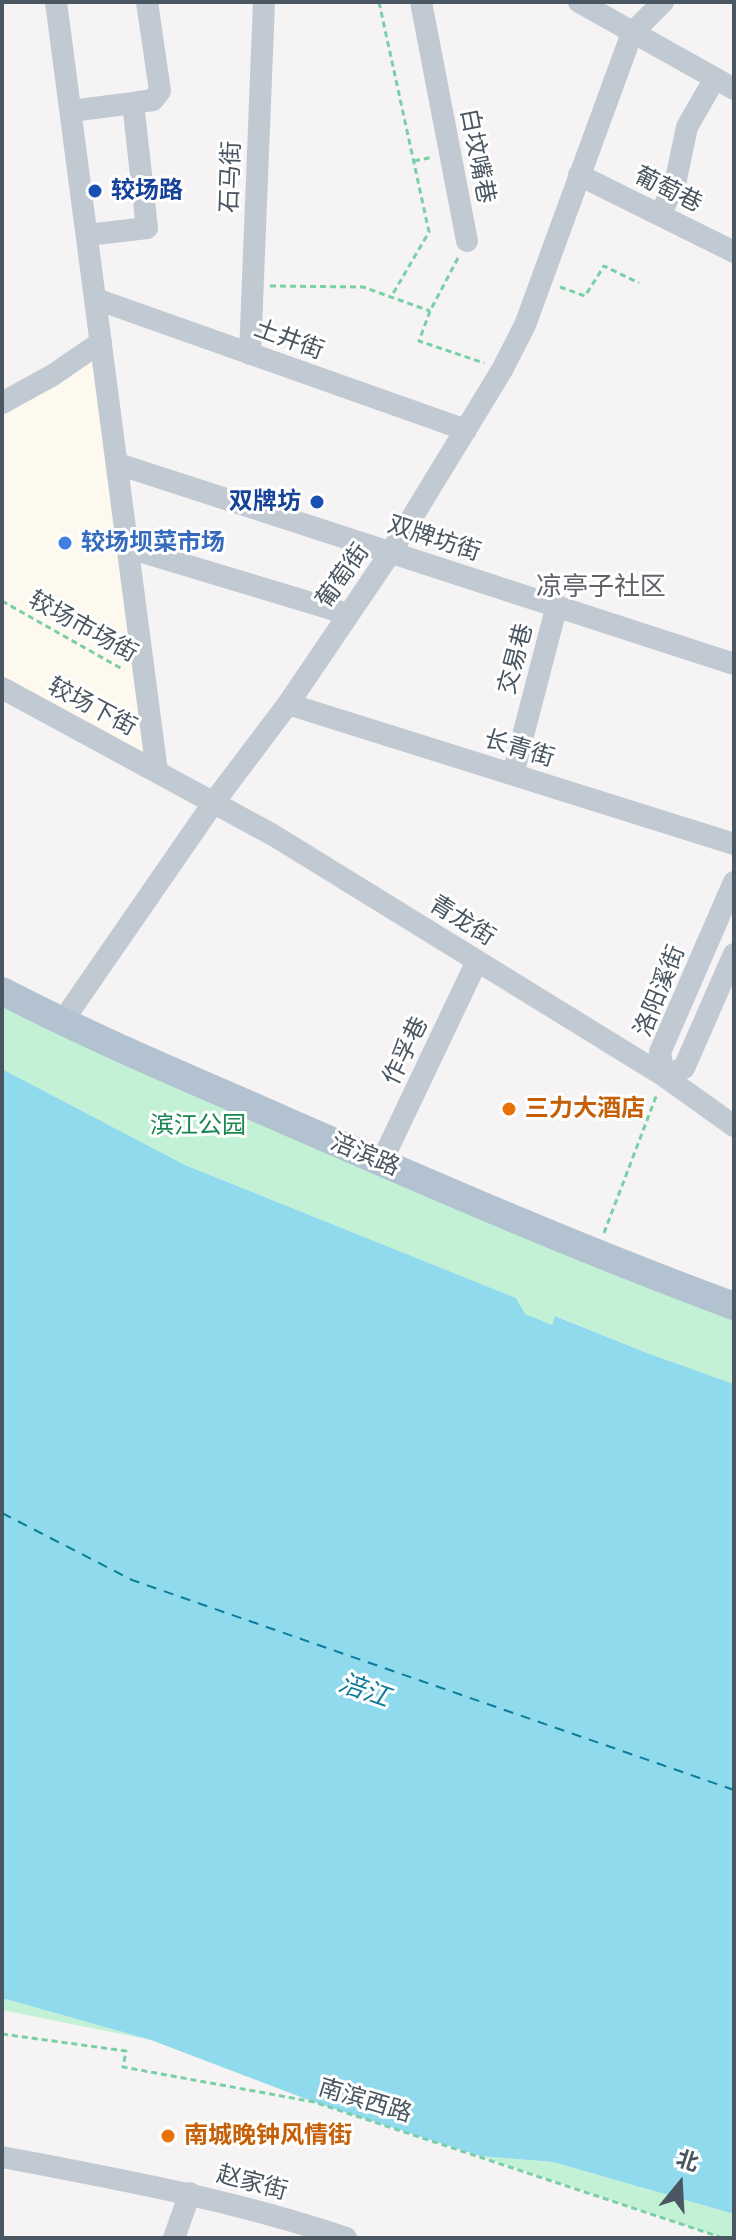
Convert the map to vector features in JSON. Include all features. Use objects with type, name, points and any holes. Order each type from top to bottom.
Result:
[{"type":"main road","name":"涪滨路","points":[[2,991],[62,1022],[381,1163],[734,1306]]},
{"type":"street","points":[[56,2],[157,772]]},
{"type":"street","points":[[71,111],[153,100],[160,91],[147,2]]},
{"type":"street","name":"石马街","points":[[250,354],[264,2]]},
{"type":"street","name":"白坟嘴巷","points":[[421,2],[467,241]]},
{"type":"street","points":[[579,2],[724,84],[687,127],[675,184],[660,215]]},
{"type":"street","points":[[632,33],[663,2]]},
{"type":"street","name":"葡萄街","points":[[62,1022],[214,802],[288,704],[391,552],[502,370],[525,325],[632,33]]},
{"type":"street","points":[[87,235],[147,228],[133,103]]},
{"type":"street","name":"葡萄巷","points":[[579,175],[734,252]]},
{"type":"street","name":"土井街","points":[[96,299],[466,430]]},
{"type":"street","points":[[2,403],[53,375],[101,342]]},
{"type":"street","name":"双牌坊街","points":[[118,464],[734,664]]},
{"type":"street","points":[[129,548],[348,614]]},
{"type":"street","name":"交易巷","points":[[513,774],[557,605]]},
{"type":"street","name":"较场下街","points":[[2,688],[157,772]]},
{"type":"street","name":"长青街","points":[[288,704],[734,844]]},
{"type":"street","name":"青龙街","points":[[157,772],[273,835],[664,1076],[734,1126]]},
{"type":"street","name":"洛阳溪街","points":[[734,882],[660,1052],[664,1076],[684,1068],[734,954]]},
{"type":"street","name":"作孚巷","points":[[381,1163],[477,961]]},
{"type":"street","name":"赵家街","points":[[2,2157],[190,2193],[285,2217],[346,2238]]},
{"type":"street","points":[[174,2238],[190,2193]]},
{"type":"path","points":[[379,2],[429,232],[391,297]]},
{"type":"path","name":"白坟嘴巷","points":[[467,241],[430,311],[419,341],[502,370]]},
{"type":"path","points":[[541,281],[585,296],[604,266],[639,283]]},
{"type":"path","points":[[253,286],[363,287],[430,311]]},
{"type":"path","name":"较场市场街","points":[[2,601],[147,683]]},
{"type":"path","points":[[596,1252],[664,1076]]},
{"type":"path","name":"南滨西路","points":[[2,2034],[126,2051],[123,2067],[314,2102],[723,2238]]},
{"type":"shaded area","name":"较场坝菜市场","points":[[101,342],[157,772],[2,688],[2,403]]},
{"type":"green space","name":"滨江公园","points":[[2,991],[734,1306],[734,1384],[556,1316],[552,1325],[524,1314],[516,1298],[185,1165],[2,1069]]},
{"type":"green space","points":[[2,1998],[151,2040],[2,2010]]},
{"type":"green space","points":[[480,2156],[553,2162],[734,2214],[734,2238],[723,2238]]},
{"type":"water","name":"涪江","points":[[2,1069],[185,1165],[516,1298],[525,1314],[552,1325],[555,1316],[734,1384],[734,2214],[553,2162],[480,2156],[314,2102],[151,2040],[2,1998]]},
{"type":"ferry route","points":[[2,1513],[132,1580],[734,1790]]},
{"type":"place","name":"较场路","points":[[95,191]]},
{"type":"place","name":"双牌坊","points":[[317,502]]},
{"type":"place","name":"较场坝菜市场","points":[[65,543]]},
{"type":"place","name":"三力大酒店","points":[[509,1109]]},
{"type":"place","name":"南城晚钟风情街","points":[[168,2136]]},
{"type":"district","name":"凉亭子社区","points":[[601,587]]}]
